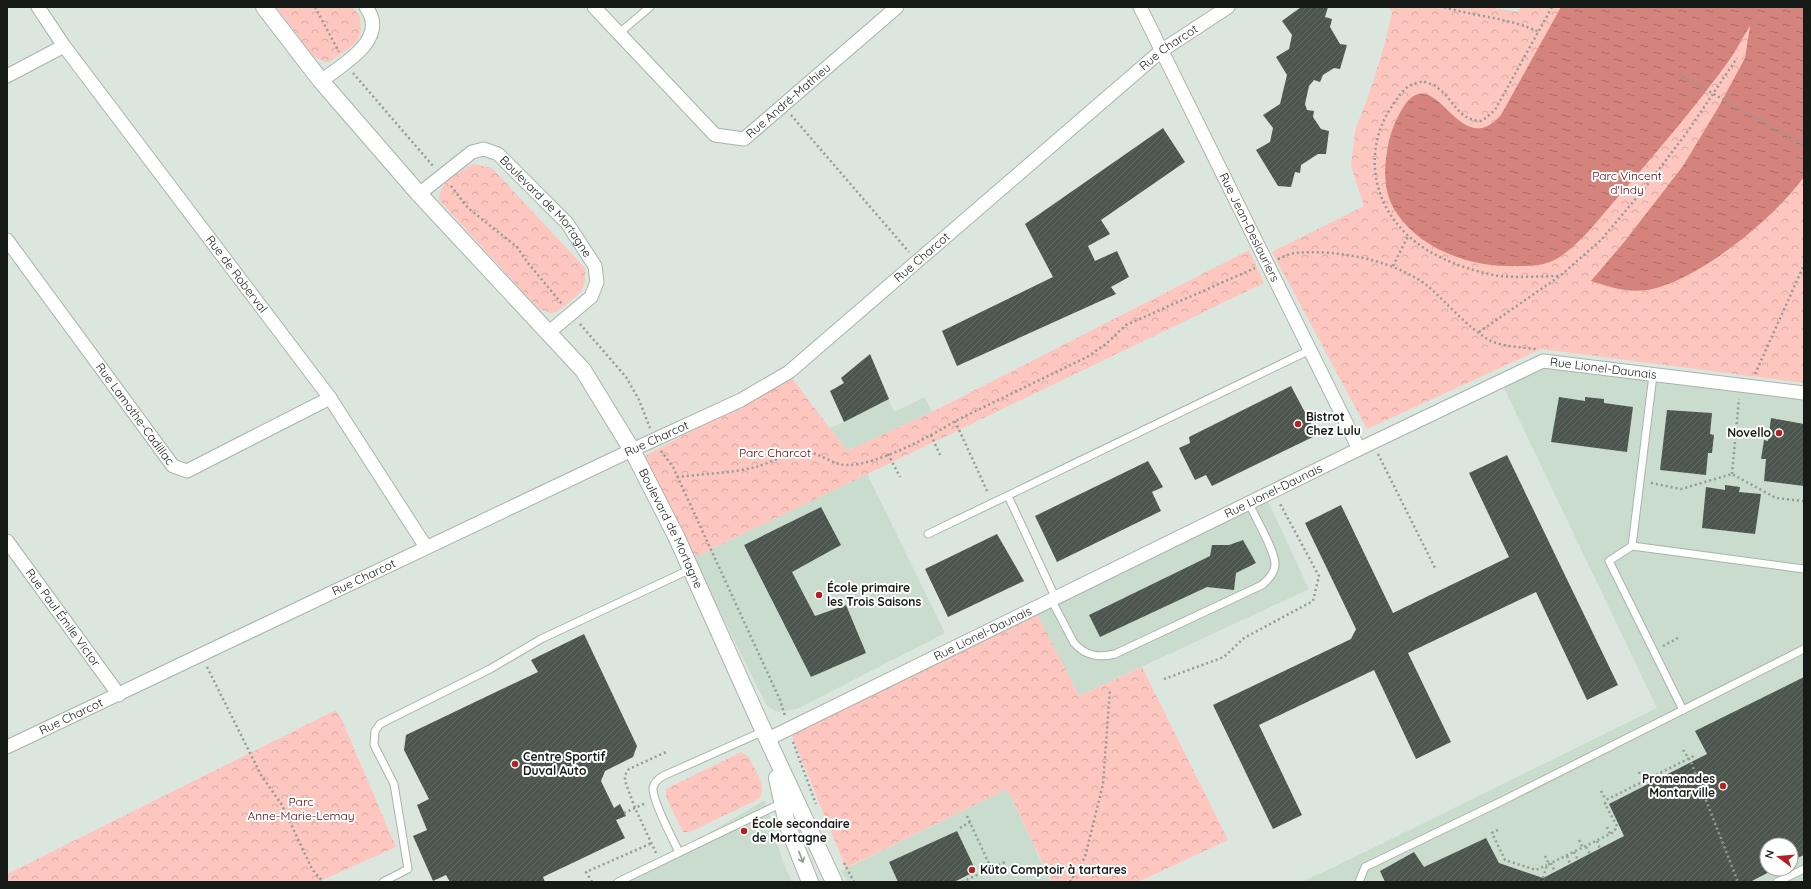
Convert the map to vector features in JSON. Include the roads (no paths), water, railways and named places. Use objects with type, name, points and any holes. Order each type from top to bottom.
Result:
[{"type":"street","name":"Rue de Roberval","points":[[38,7],[64,46],[330,398],[426,548]]},
{"type":"street","name":"Boulevard de Mortagne","points":[[264,7],[321,81],[419,194],[582,370],[632,450],[691,570],[834,882]]},
{"type":"street","points":[[321,81],[367,44],[373,30],[369,12],[366,7]]},
{"type":"street","name":"Rue André-Mathieu","points":[[594,7],[714,135],[744,139],[897,7]]},
{"type":"street","name":"Rue Jean-Deslauriers","points":[[1140,7],[1359,449]]},
{"type":"street","name":"Rue Charcot","points":[[7,747],[119,696],[426,548],[741,400],[789,372],[1161,51],[1228,7]]},
{"type":"street","points":[[7,76],[64,46]]},
{"type":"street","name":"Boulevard de Mortagne","points":[[419,194],[472,152],[484,149],[498,154],[567,223],[595,266],[597,282],[591,297],[548,333]]},
{"type":"street","name":"Rue Lamothe-Cadillac","points":[[8,245],[173,466],[187,471],[330,398]]},
{"type":"street","name":"Rue Lionel-Daunais","points":[[766,735],[1054,600],[1273,491],[1543,361],[1653,374],[1741,379],[1804,393]]},
{"type":"street","name":"Rue Paul Émile Victor","points":[[7,541],[119,696]]},
{"type":"street","name":"Boulevard de Mortagne","points":[[766,735],[784,802],[788,824],[810,882]]},
{"type":"lane","points":[[618,34],[650,7]]},
{"type":"lane","points":[[928,534],[1310,350]]},
{"type":"lane","points":[[1632,546],[1653,374]]},
{"type":"lane","points":[[1008,496],[1074,643],[1079,649],[1087,654],[1105,656],[1114,654],[1262,585],[1270,579],[1275,565],[1271,549],[1249,503]]},
{"type":"lane","points":[[1683,710],[1609,561],[1632,546],[1804,569]]},
{"type":"lane","points":[[383,882],[408,869],[394,784],[374,745],[375,731],[380,724],[490,669],[541,639],[691,570]]},
{"type":"lane","points":[[1359,882],[1365,867],[1508,798],[1804,649]]},
{"type":"lane","points":[[679,852],[653,793],[653,786],[663,776],[766,735]]},
{"type":"lane","points":[[618,882],[784,802]]},
{"type":"lane","points":[[1777,882],[1804,869]]},
{"type":"water","points":[[1561,7],[1804,7],[1804,177],[1791,194],[1774,211],[1734,246],[1690,274],[1668,284],[1648,290],[1633,291],[1591,281],[1625,241],[1683,166],[1718,108],[1745,58],[1750,26],[1728,62],[1660,148],[1586,234],[1559,258],[1540,265],[1511,266],[1477,263],[1460,258],[1427,243],[1413,232],[1401,219],[1389,199],[1385,172],[1388,146],[1393,128],[1404,106],[1416,95],[1427,94],[1438,101],[1460,121],[1472,128],[1486,127],[1501,115]]},
{"type":"place","name":"Bistrot Chez Lulu","points":[[1298,424]]},
{"type":"place","name":"Novello","points":[[1779,433]]},
{"type":"place","name":"École primaire les Trois Saisons","points":[[819,595]]},
{"type":"place","name":"Centre Sportif Duval Auto","points":[[515,764]]},
{"type":"place","name":"Promenades Montarville","points":[[1723,786]]},
{"type":"place","name":"École secondaire de Mortagne","points":[[744,831]]},
{"type":"place","name":"Küto Comptoir à tartares","points":[[972,870]]},
{"type":"park label","name":"Parc Vincent d'Indy","points":[[1627,183]]},
{"type":"park label","name":"Parc Charcot","points":[[775,453]]},
{"type":"park label","name":"Parc Anne-Marie-Lemay","points":[[301,809]]}]
